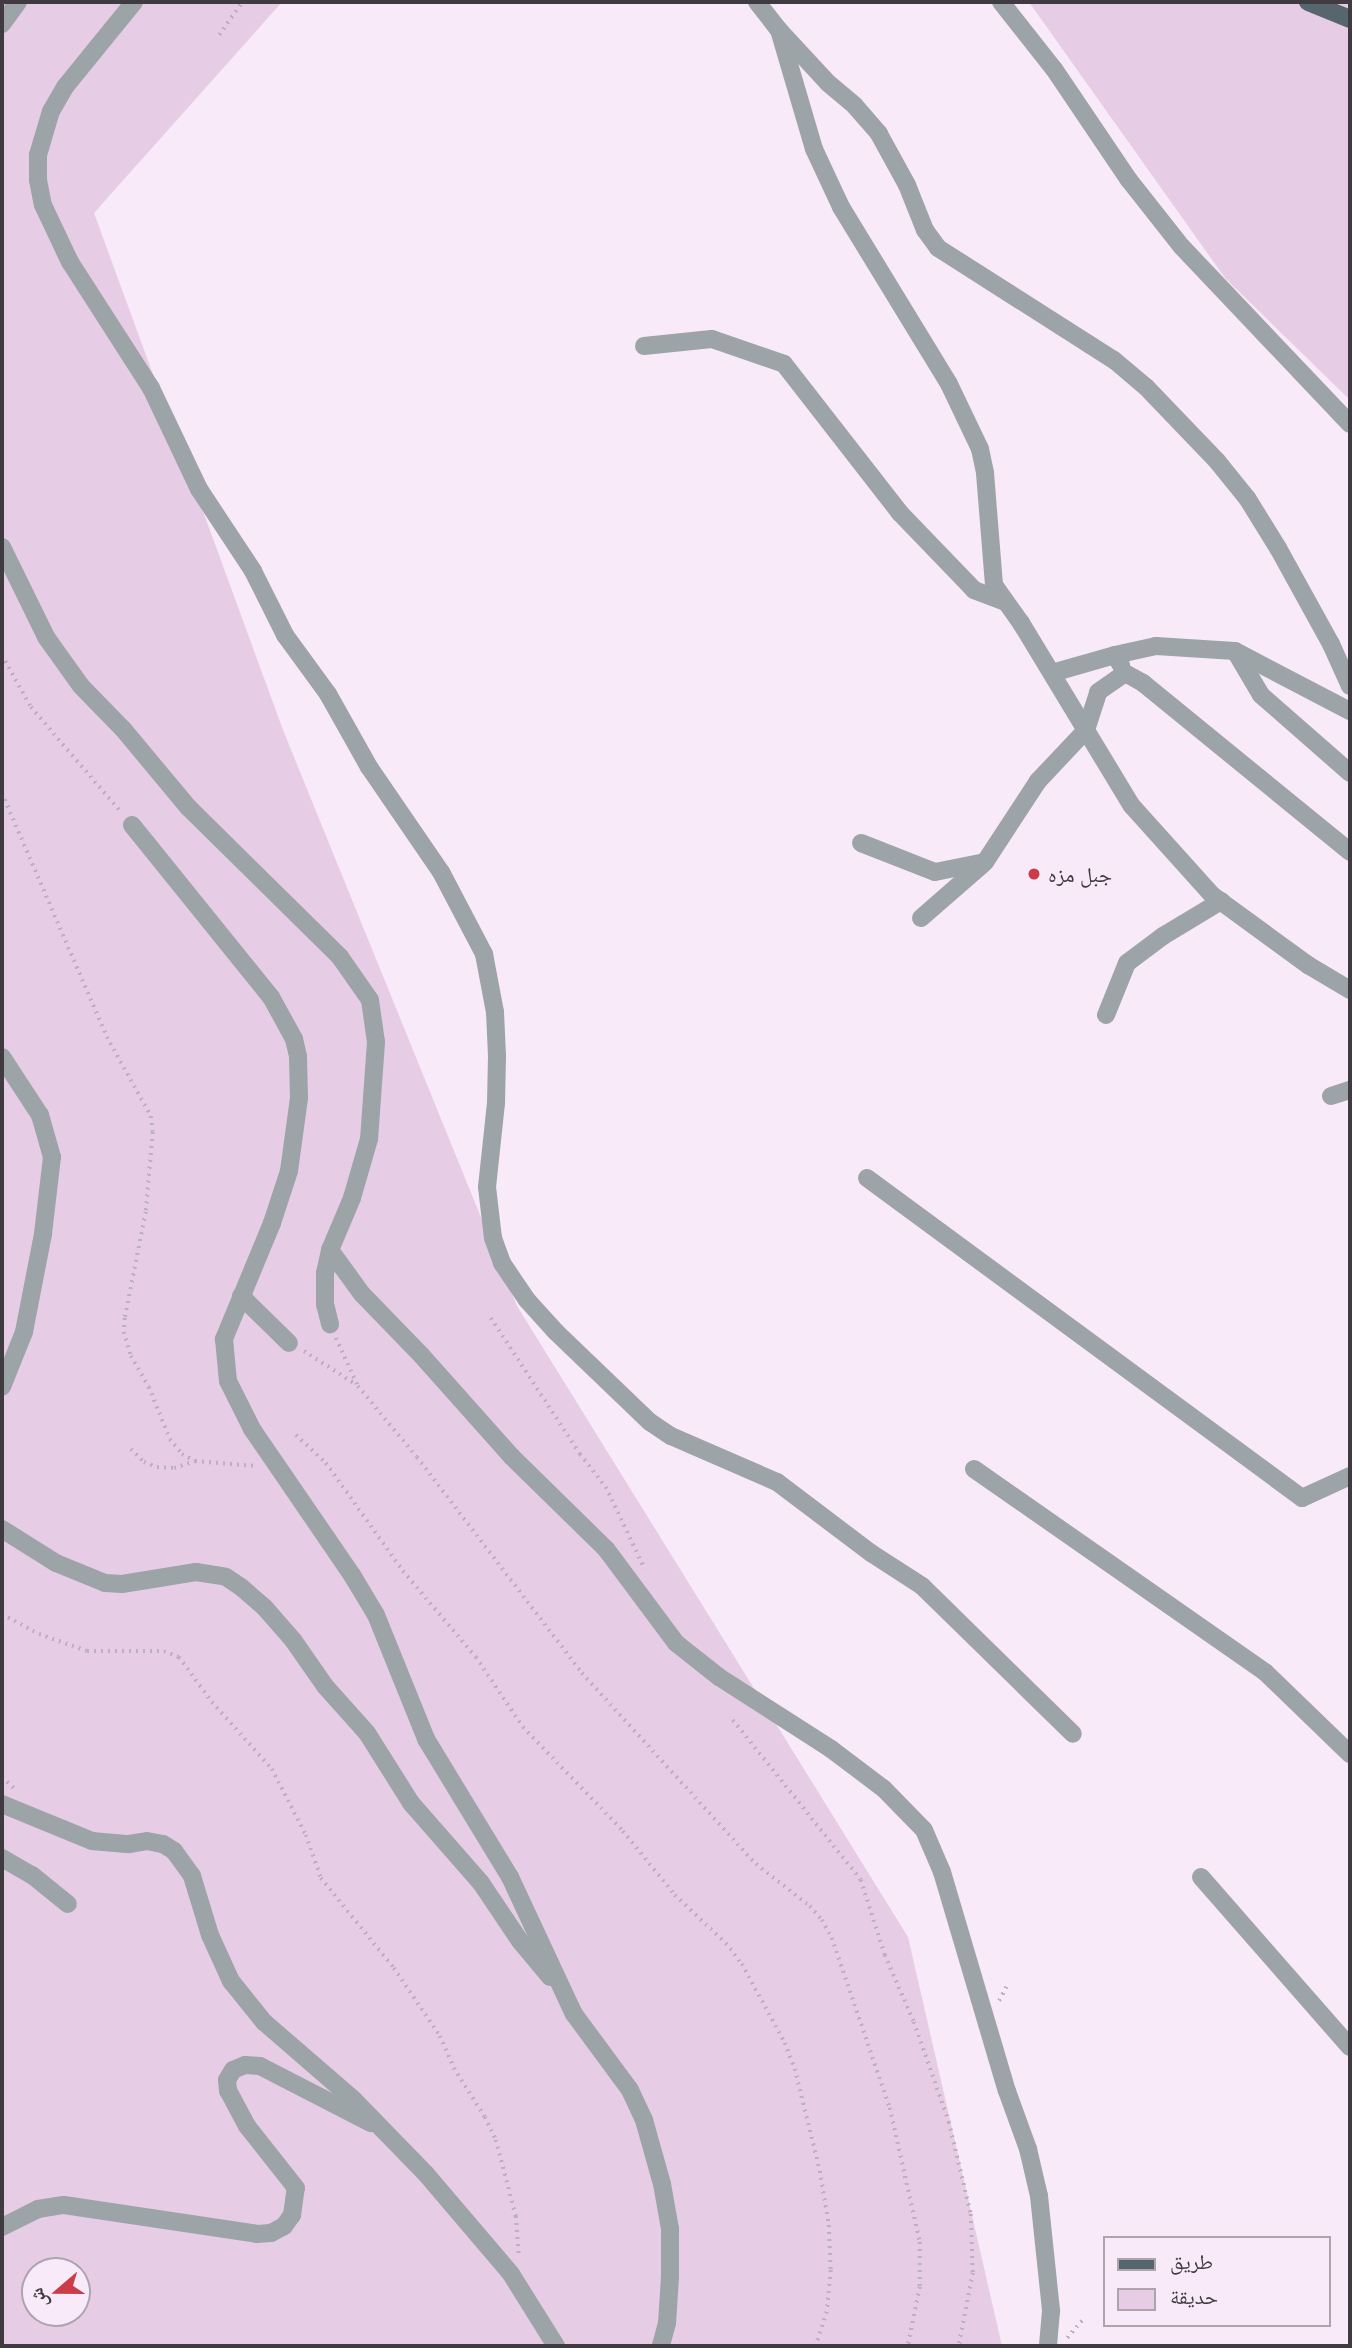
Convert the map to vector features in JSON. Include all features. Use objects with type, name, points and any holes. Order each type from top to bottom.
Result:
[{"type":"main road","points":[[1308,2],[1350,19]]},
{"type":"street","points":[[2,24],[18,2]]},
{"type":"street","points":[[134,2],[65,88],[51,111],[38,155],[38,180],[43,205],[70,262],[150,388],[200,489],[253,571],[285,635],[328,694],[369,767],[441,872],[484,954],[495,1013],[497,1056],[487,1187],[493,1238],[502,1263],[527,1300],[556,1332],[650,1422],[671,1436],[777,1482],[871,1553],[922,1586],[1073,1734]]},
{"type":"street","points":[[757,2],[779,30],[828,83],[855,106],[879,134],[907,185],[925,230],[938,248],[1114,360],[1146,387],[1217,461],[1247,498],[1278,548],[1331,643],[1350,686]]},
{"type":"street","points":[[1001,2],[1054,69],[1129,180],[1181,247],[1350,424]]},
{"type":"street","points":[[779,30],[814,149],[841,208],[949,384],[980,449],[985,472],[994,585],[1052,673],[1132,806],[1221,901],[1308,965],[1350,990]]},
{"type":"street","points":[[644,346],[712,340],[784,365],[909,522],[974,590],[1006,602]]},
{"type":"street","points":[[2,547],[60,660],[188,807],[340,957],[369,1000],[376,1042],[369,1139],[352,1198],[330,1250],[323,1289],[330,1324]]},
{"type":"street","points":[[1052,673],[1156,646],[1235,651],[1350,712]]},
{"type":"street","points":[[1235,651],[1261,695],[1350,773]]},
{"type":"street","points":[[1115,655],[1125,673],[1143,683],[1350,852]]},
{"type":"street","points":[[921,918],[985,862],[1038,781],[1086,730],[1098,692],[1125,673]]},
{"type":"street","points":[[132,825],[271,997],[296,1048],[299,1098],[289,1171],[272,1223],[224,1339],[228,1381],[237,1403],[376,1615],[426,1739],[510,1877],[559,1988],[574,2014],[630,2090],[653,2151],[670,2229],[667,2323],[661,2346]]},
{"type":"street","points":[[861,843],[935,872],[985,862]]},
{"type":"street","points":[[1106,1015],[1127,964],[1163,936],[1221,901]]},
{"type":"street","points":[[2,1057],[40,1115],[51,1157],[43,1234],[23,1332],[2,1387]]},
{"type":"street","points":[[1331,1096],[1350,1090]]},
{"type":"street","points":[[867,1178],[1302,1498],[1350,1476]]},
{"type":"street","points":[[330,1250],[362,1294],[422,1356],[511,1456],[606,1549],[649,1603],[676,1643],[691,1656],[831,1749],[884,1789],[924,1830],[933,1846],[1007,2091],[1028,2149],[1039,2196],[1051,2311],[1048,2346]]},
{"type":"street","points":[[241,1296],[289,1343]]},
{"type":"street","points":[[974,1469],[1265,1672],[1350,1754]]},
{"type":"street","points":[[2,1529],[56,1563],[106,1583],[122,1584],[195,1572],[226,1577],[241,1587],[286,1632],[325,1686],[367,1733],[411,1803],[481,1883],[520,1941],[559,1988]]},
{"type":"street","points":[[2,1804],[92,1841],[129,1844],[147,1841],[163,1844],[174,1851],[192,1877],[210,1935],[231,1981],[264,2022],[345,2091],[426,2174],[511,2274],[556,2346]]},
{"type":"street","points":[[2,1858],[32,1875],[68,1905]]},
{"type":"street","points":[[1201,1877],[1350,2048]]},
{"type":"street","points":[[2,2227],[38,2209],[64,2205],[257,2234],[271,2233],[284,2226],[292,2215],[296,2188],[247,2126],[228,2091],[227,2080],[233,2070],[245,2066],[260,2066],[380,2128]]},
{"type":"path","points":[[219,35],[243,2]]},
{"type":"path","points":[[2,655],[31,707],[132,825]]},
{"type":"path","points":[[2,793],[107,1037],[150,1116],[153,1132],[146,1212],[124,1332],[131,1356],[146,1380],[170,1439],[182,1454],[195,1461],[261,1467]]},
{"type":"path","points":[[491,1318],[547,1406],[606,1488],[642,1560],[649,1603]]},
{"type":"path","points":[[330,1324],[358,1386],[417,1457],[582,1673],[756,1864],[810,1906],[822,1920],[862,2022],[890,2108],[920,2242],[920,2287],[908,2346]]},
{"type":"path","points":[[289,1343],[358,1386]]},
{"type":"path","points":[[296,1435],[326,1463],[403,1571],[476,1657],[523,1727],[623,1831],[675,1895],[726,1943],[742,1964],[785,2043],[795,2069],[820,2171],[829,2225],[831,2270],[827,2312],[817,2346]]},
{"type":"path","points":[[131,1449],[144,1462],[157,1467],[174,1468],[195,1461]]},
{"type":"path","points":[[2,1614],[39,1634],[87,1651],[164,1651],[178,1657],[212,1702],[272,1769],[306,1835],[321,1878],[394,1968],[440,2036],[454,2068],[485,2117],[505,2170],[520,2238],[519,2258],[511,2274]]},
{"type":"path","points":[[733,1720],[861,1880],[885,1955],[914,2022],[949,2122],[971,2214],[973,2273],[958,2346]]},
{"type":"path","points":[[1060,2346],[1082,2320]]},
{"type":"green space","points":[[2,2],[282,2],[94,213],[283,730],[517,1306],[908,1937],[1002,2346],[2,2346]]},
{"type":"green space","points":[[1029,2],[1350,2],[1350,400],[1225,278]]},
{"type":"place","name":"جبل مزه","points":[[1034,874]]}]
